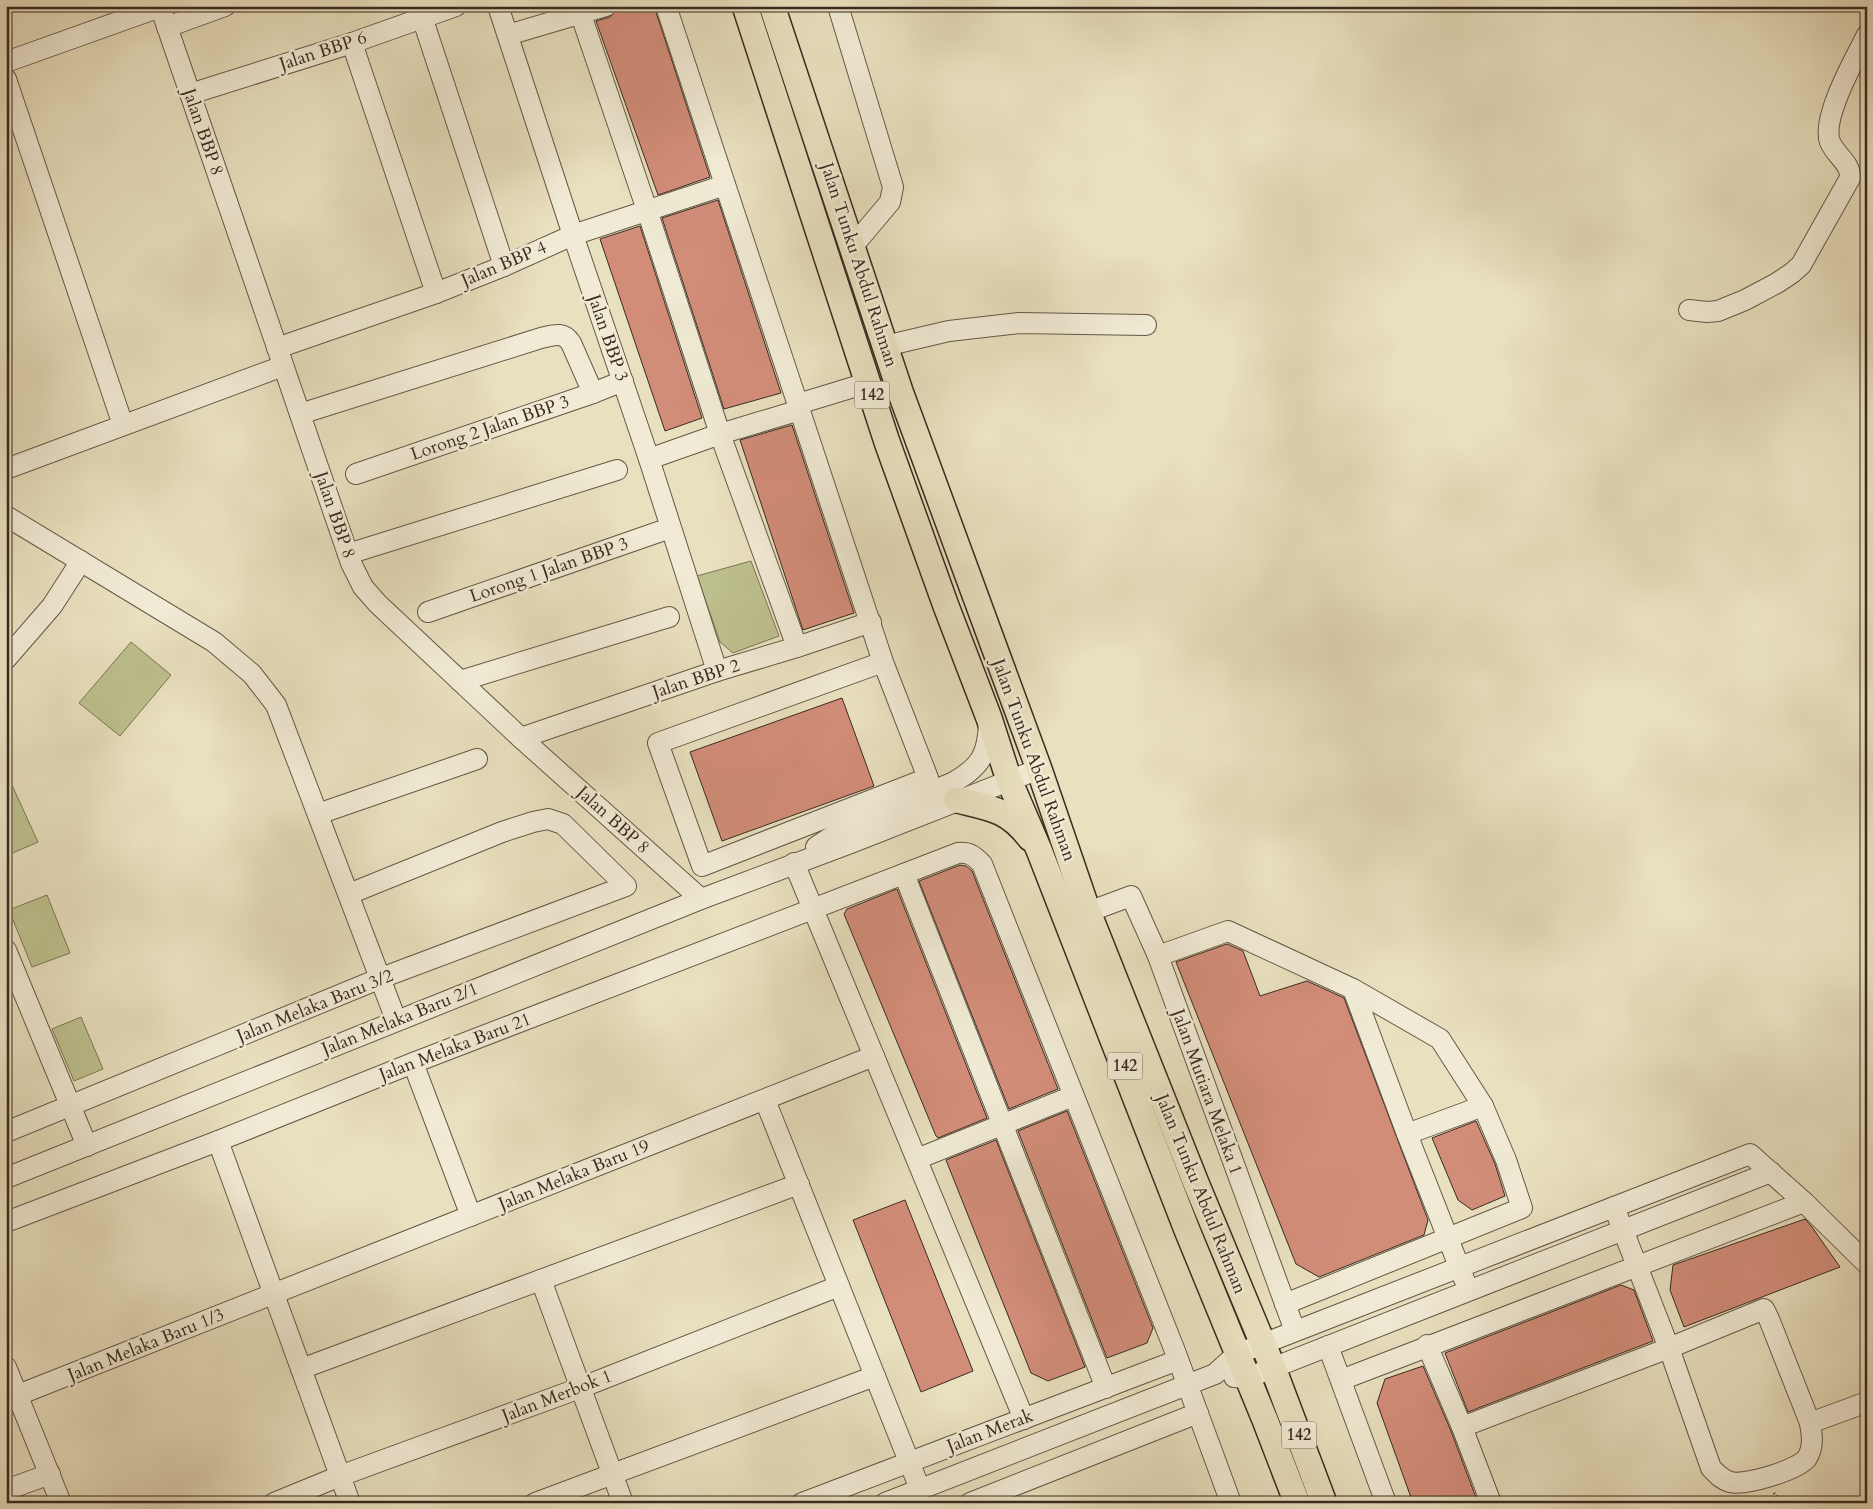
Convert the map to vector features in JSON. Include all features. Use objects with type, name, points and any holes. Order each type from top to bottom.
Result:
[{"type":"main road","name":"Jalan Tunku Abdul Rahman","points":[[745,6],[867,383],[1010,780],[1297,1503]]},
{"type":"main road","name":"Jalan Tunku Abdul Rahman","points":[[772,6],[900,391],[1039,769],[1088,912],[1196,1183],[1273,1368],[1324,1503]]},
{"type":"main road","points":[[957,800],[997,810],[1013,819],[1039,850]]},
{"type":"street","points":[[167,27],[225,6]]},
{"type":"street","name":"Jalan BBP 6","points":[[190,94],[352,43],[456,6]]},
{"type":"street","name":"Jalan BBP 3","points":[[498,6],[649,459],[717,671]]},
{"type":"street","points":[[508,35],[579,10],[606,6]]},
{"type":"street","points":[[666,6],[883,662],[928,778],[702,866],[658,743],[883,662]]},
{"type":"street","points":[[838,6],[893,186],[890,202],[853,246]]},
{"type":"street","points":[[6,62],[160,7]]},
{"type":"street","name":"Jalan BBP 8","points":[[160,7],[348,554],[363,587],[378,604],[520,738],[701,899]]},
{"type":"street","points":[[579,10],[720,434],[797,647]]},
{"type":"street","points":[[422,17],[504,266]]},
{"type":"street","points":[[1689,310],[1718,311],[1777,284],[1801,265],[1850,178],[1848,166],[1836,153],[1830,141],[1828,129],[1839,92],[1867,35]]},
{"type":"street","points":[[352,43],[436,293]]},
{"type":"street","points":[[6,79],[123,424]]},
{"type":"street","name":"Jalan BBP 4","points":[[6,469],[123,424],[280,357],[504,266],[573,235],[725,185]]},
{"type":"street","points":[[885,346],[949,331],[1019,323],[1146,325]]},
{"type":"street","points":[[300,414],[541,338],[561,334],[567,337],[571,343],[593,393]]},
{"type":"street","name":"Lorong 2 Jalan BBP 3","points":[[356,474],[623,381]]},
{"type":"street","points":[[649,459],[867,383]]},
{"type":"street","points":[[348,554],[617,470]]},
{"type":"street","points":[[6,516],[214,642],[252,674],[276,705],[396,1020]]},
{"type":"street","name":"Lorong 1 Jalan BBP 3","points":[[428,612],[670,528]]},
{"type":"street","points":[[6,658],[52,606],[81,561]]},
{"type":"street","points":[[460,681],[669,617]]},
{"type":"street","name":"Jalan BBP 2","points":[[520,738],[717,671],[871,622]]},
{"type":"street","points":[[794,863],[846,827],[963,777],[976,767],[984,754],[988,740],[989,718]]},
{"type":"street","points":[[318,814],[477,759]]},
{"type":"street","points":[[794,863],[851,843],[1039,769]]},
{"type":"street","name":"Jalan Melaka Baru 3/2","points":[[6,1132],[381,978],[626,886],[563,824],[548,819],[502,832],[349,894]]},
{"type":"street","name":"Jalan Melaka Baru 21","points":[[6,1222],[218,1141],[812,907],[904,874],[958,852],[967,852],[975,856],[982,864],[1188,1385],[1226,1502]]},
{"type":"street","points":[[794,863],[1024,1418]]},
{"type":"street","name":"Jalan Melaka Baru 2/1","points":[[6,1178],[396,1020],[794,863]]},
{"type":"street","points":[[904,874],[1106,1388]]},
{"type":"street","name":"Jalan Mutiara Melaka 1","points":[[1088,912],[1131,896],[1158,956],[1295,1331]]},
{"type":"street","points":[[1158,956],[1228,931],[1353,989],[1440,1039],[1482,1106],[1506,1160],[1522,1208],[1285,1304]]},
{"type":"street","points":[[8,958],[86,1146]]},
{"type":"street","points":[[1353,989],[1407,1134],[1469,1291]]},
{"type":"street","name":"Jalan Melaka Baru 19","points":[[274,1294],[874,1056]]},
{"type":"street","points":[[413,1063],[471,1216]]},
{"type":"street","points":[[917,1159],[1073,1096]]},
{"type":"street","points":[[765,1100],[920,1489]]},
{"type":"street","points":[[1407,1134],[1482,1106]]},
{"type":"street","points":[[218,1141],[350,1503]]},
{"type":"street","points":[[1215,1374],[1237,1354],[1750,1154],[1804,1202],[1867,1264]]},
{"type":"street","points":[[1215,1374],[1247,1378],[1771,1172]]},
{"type":"street","points":[[301,1369],[799,1184]]},
{"type":"street","points":[[1341,1380],[1427,1345],[1804,1202]]},
{"type":"street","points":[[1462,1427],[1669,1348],[1764,1309],[1810,1424],[1812,1437],[1808,1457],[1802,1463],[1757,1481],[1730,1482],[1720,1477],[1711,1468],[1669,1348],[1614,1207]]},
{"type":"street","points":[[541,1280],[623,1503]]},
{"type":"street","name":"Jalan Merbok 1","points":[[274,1503],[340,1476],[580,1388],[839,1286]]},
{"type":"street","name":"Jalan Melaka Baru 1/3","points":[[18,1395],[274,1294]]},
{"type":"street","points":[[1427,1345],[1462,1427],[1491,1503]]},
{"type":"street","points":[[1328,1346],[1386,1503]]},
{"type":"street","name":"Jalan Merak","points":[[802,1503],[1178,1360]]},
{"type":"street","points":[[6,1367],[61,1503]]},
{"type":"street","name":"Jalan Merak","points":[[885,1503],[1215,1374]]},
{"type":"street","points":[[535,1503],[875,1376]]},
{"type":"street","points":[[1810,1424],[1867,1402]]},
{"type":"street","points":[[970,1503],[1014,1495],[1198,1413]]},
{"type":"street","points":[[6,1490],[50,1474]]},
{"type":"green space","points":[[751,561],[779,636],[733,653],[720,642],[697,576]]},
{"type":"green space","points":[[131,642],[171,675],[120,736],[79,703]]},
{"type":"green space","points":[[6,772],[38,842],[6,856]]},
{"type":"green space","points":[[47,895],[70,953],[32,967],[9,910]]},
{"type":"green space","points":[[81,1017],[103,1069],[74,1081],[52,1029]]},
{"type":"building","points":[[627,6],[654,6],[710,177],[658,195],[596,21],[610,17],[617,10]]},
{"type":"building","points":[[718,200],[781,393],[724,409],[662,218]]},
{"type":"building","points":[[640,226],[702,418],[665,431],[600,239]]},
{"type":"building","points":[[792,425],[854,613],[803,630],[740,440]]},
{"type":"building","points":[[842,698],[874,786],[722,841],[690,752]]},
{"type":"building","points":[[960,865],[966,866],[972,871],[1058,1089],[1009,1109],[919,881]]},
{"type":"building","points":[[897,889],[987,1118],[938,1138],[844,914],[847,909]]},
{"type":"building","points":[[1227,944],[1243,951],[1260,996],[1307,981],[1344,998],[1428,1220],[1424,1235],[1319,1277],[1296,1264],[1176,962]]},
{"type":"building","points":[[1067,1111],[1153,1328],[1147,1343],[1107,1358],[1018,1131]]},
{"type":"building","points":[[1476,1121],[1495,1164],[1505,1196],[1472,1210],[1458,1200],[1432,1138]]},
{"type":"building","points":[[996,1140],[1085,1367],[1048,1381],[1031,1373],[946,1160]]},
{"type":"building","points":[[905,1200],[973,1371],[921,1392],[853,1220]]},
{"type":"building","points":[[1805,1219],[1840,1267],[1684,1327],[1670,1290],[1673,1265]]},
{"type":"building","points":[[1621,1285],[1634,1290],[1653,1341],[1468,1412],[1445,1353]]},
{"type":"building","points":[[1423,1366],[1451,1431],[1478,1503],[1413,1503],[1377,1403],[1385,1379]]}]
